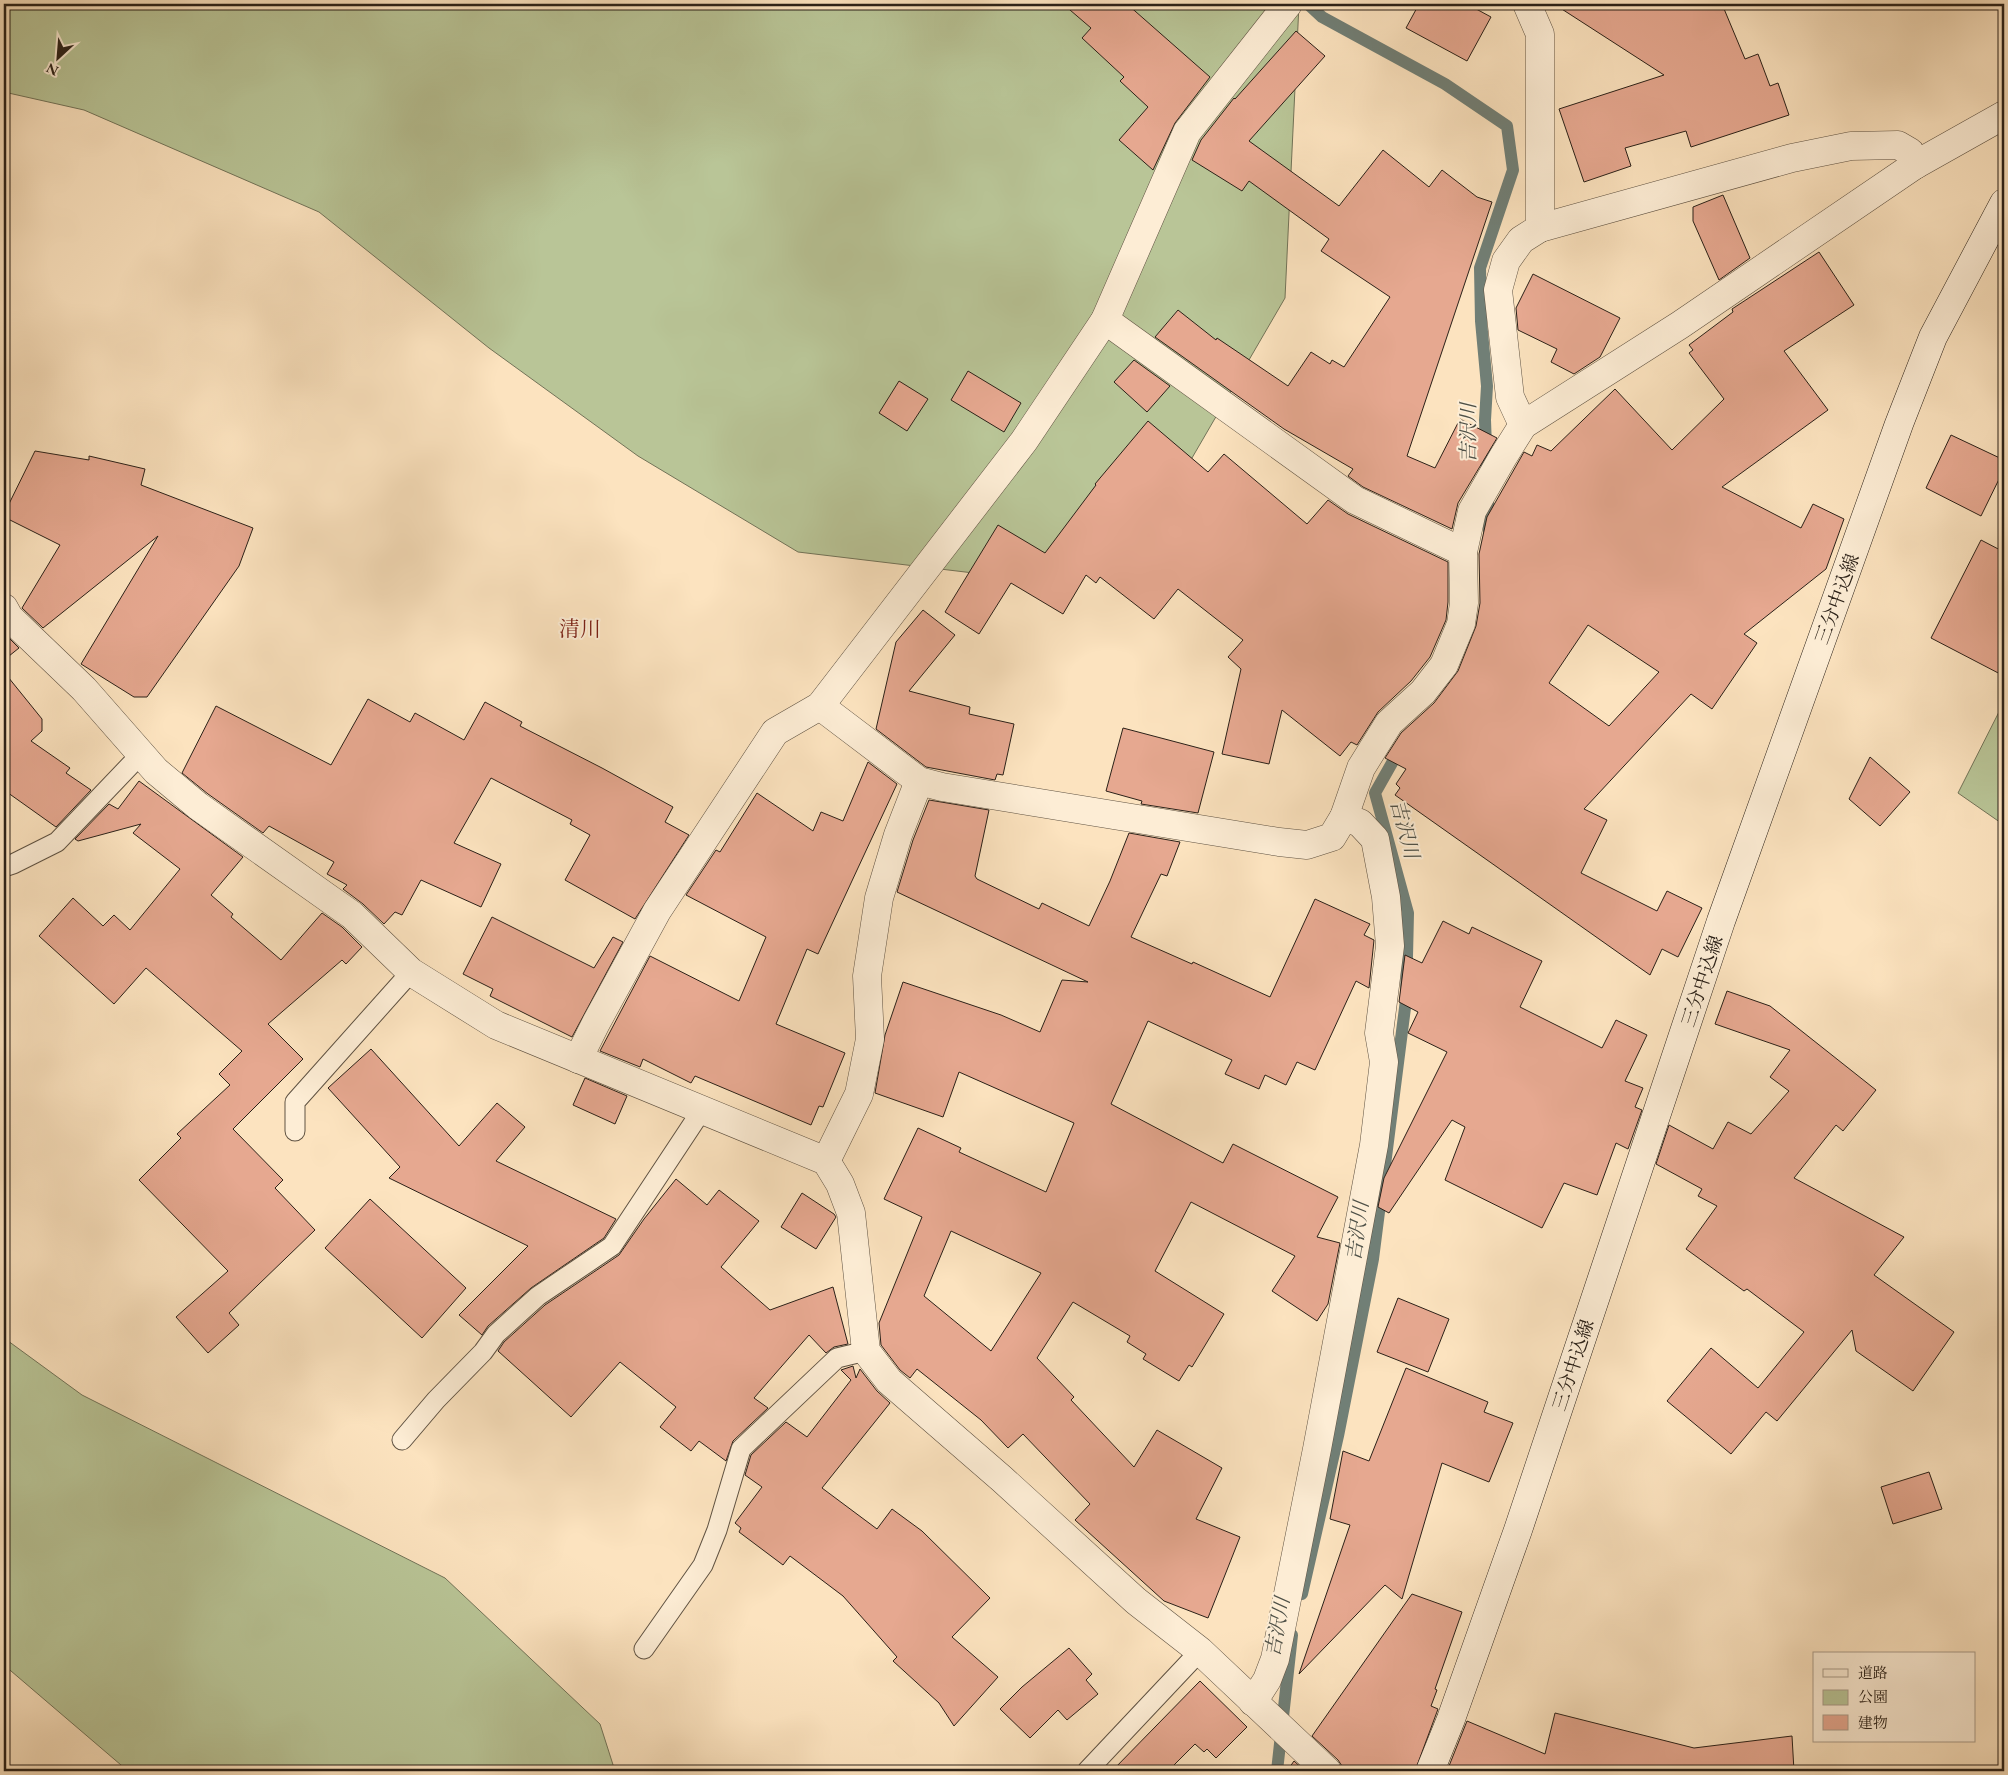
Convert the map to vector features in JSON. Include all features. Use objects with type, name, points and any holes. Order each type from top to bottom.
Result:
[{"type":"street","points":[[1527,4],[1540,34],[1540,228]]},
{"type":"street","points":[[578,1059],[658,911],[775,732],[820,706],[1024,441],[1105,320],[1187,132],[1287,5]]},
{"type":"street","points":[[820,706],[919,781],[942,787],[1279,842],[1307,845],[1332,837],[1344,818],[1361,768],[1389,723],[1424,692],[1444,665],[1461,624],[1464,603],[1463,552],[1472,512],[1502,457],[1523,425],[1680,325],[1916,166],[2004,115]]},
{"type":"street","points":[[1523,425],[1510,396],[1498,290],[1506,261],[1521,240],[1540,228],[1792,158],[1851,146],[1898,145],[1910,152],[1916,166]]},
{"type":"street","name":"三分中込線","points":[[1430,1771],[1451,1719],[1518,1530],[1721,921],[1896,433],[1933,337],[2004,202]]},
{"type":"street","points":[[1105,320],[1355,500],[1463,552]]},
{"type":"street","points":[[4,608],[8,617],[84,690],[156,771],[198,806],[352,914],[411,972],[496,1025],[826,1161],[840,1184],[851,1213],[858,1296],[866,1351],[889,1381],[1002,1479],[1136,1602],[1200,1652],[1327,1771]]},
{"type":"street","points":[[826,1161],[858,1094],[870,1039],[867,976],[879,898],[898,835],[919,781]]},
{"type":"street","points":[[1261,1711],[1267,1680],[1275,1658],[1321,1429],[1374,1145],[1384,1062],[1379,1033],[1390,946],[1386,897],[1375,839],[1360,823],[1344,818]]},
{"type":"lane","points":[[4,867],[14,864],[57,842],[141,754]]},
{"type":"lane","points":[[295,1131],[295,1102],[411,972]]},
{"type":"lane","points":[[402,1440],[436,1400],[483,1352],[496,1334],[538,1296],[612,1246],[702,1110]]},
{"type":"lane","points":[[644,1649],[703,1565],[717,1530],[740,1448],[837,1358],[866,1351]]},
{"type":"lane","points":[[1088,1771],[1200,1652]]},
{"type":"green space","points":[[4,4],[1299,4],[1285,298],[1178,482],[1007,577],[798,552],[638,456],[489,348],[319,212],[84,110],[4,92]]},
{"type":"green space","points":[[2004,702],[2004,825],[1958,793]]},
{"type":"green space","points":[[4,1338],[82,1395],[445,1578],[600,1724],[615,1771],[128,1771],[4,1665]]},
{"type":"building","points":[[1063,4],[1127,4],[1210,77],[1175,123],[1153,170],[1119,140],[1148,107],[1120,81],[1124,77],[1082,38],[1091,28]]},
{"type":"building","points":[[1419,4],[1467,4],[1491,17],[1467,61],[1406,28]]},
{"type":"building","points":[[1554,4],[1722,4],[1745,59],[1758,54],[1770,86],[1778,83],[1789,115],[1691,147],[1686,131],[1625,148],[1631,166],[1584,182],[1559,109],[1664,75]]},
{"type":"building","points":[[1296,31],[1325,56],[1249,141],[1339,206],[1383,150],[1429,187],[1442,170],[1477,197],[1492,202],[1407,456],[1435,468],[1460,419],[1497,438],[1458,503],[1452,529],[1363,487],[1348,476],[1353,469],[1284,429],[1155,337],[1178,310],[1216,340],[1217,338],[1288,386],[1311,352],[1330,364],[1332,360],[1344,367],[1390,297],[1321,251],[1329,239],[1249,181],[1242,191],[1192,160],[1201,140],[1234,98]]},
{"type":"building","points":[[1723,195],[1750,258],[1719,280],[1693,221],[1693,207]]},
{"type":"building","points":[[1819,252],[1854,305],[1784,351],[1828,410],[1722,487],[1801,528],[1813,504],[1844,519],[1826,569],[1744,634],[1757,643],[1712,709],[1691,694],[1584,809],[1607,820],[1581,873],[1657,911],[1667,891],[1702,908],[1678,957],[1662,949],[1650,975],[1395,795],[1400,788],[1396,784],[1406,769],[1385,758],[1401,733],[1434,703],[1458,671],[1476,626],[1480,603],[1479,554],[1487,517],[1524,452],[1532,456],[1537,445],[1551,451],[1615,389],[1672,450],[1724,399],[1689,353],[1693,350],[1689,345],[1733,312],[1732,309]],"holes":[[[1588,625],[1659,672],[1609,726],[1549,683]]]},
{"type":"building","points":[[1533,274],[1620,318],[1600,357],[1574,374],[1551,362],[1557,349],[1518,330],[1516,308]]},
{"type":"building","points":[[1134,360],[1170,386],[1147,412],[1114,382]]},
{"type":"building","points":[[968,371],[1021,403],[1004,432],[951,400]]},
{"type":"building","points":[[899,381],[928,399],[907,431],[879,413]]},
{"type":"building","points":[[1148,421],[1208,472],[1224,454],[1307,524],[1328,500],[1348,514],[1448,562],[1446,620],[1430,657],[1411,681],[1378,712],[1357,745],[1351,742],[1340,756],[1282,710],[1269,764],[1222,754],[1241,669],[1228,657],[1243,640],[1178,589],[1154,619],[1100,577],[1096,583],[1086,575],[1063,614],[1011,583],[979,634],[945,612],[998,525],[1045,553],[1095,484]]},
{"type":"building","points":[[1951,435],[2004,460],[2004,469],[1981,516],[1926,488]]},
{"type":"building","points":[[35,451],[89,460],[89,456],[145,469],[141,485],[253,528],[239,566],[147,697],[134,697],[81,664],[158,536],[43,628],[22,608],[60,545],[4,517]]},
{"type":"building","points":[[1981,540],[2004,552],[2004,676],[1931,638]]},
{"type":"building","points":[[923,610],[955,635],[909,691],[970,707],[969,714],[1014,724],[1003,775],[997,774],[995,780],[926,767],[876,729],[896,642]]},
{"type":"building","points":[[6,635],[19,648],[4,660],[4,638]]},
{"type":"building","points":[[4,672],[42,719],[42,731],[31,741],[70,768],[66,773],[91,790],[56,827],[4,790]]},
{"type":"building","points":[[368,699],[410,722],[415,713],[464,740],[485,702],[522,722],[520,726],[673,807],[665,822],[689,835],[635,919],[565,880],[590,835],[570,824],[572,820],[491,778],[454,843],[501,864],[481,907],[421,880],[402,915],[395,912],[384,924],[363,904],[343,889],[347,885],[327,874],[334,862],[269,826],[263,833],[182,773],[216,706],[331,765]]},
{"type":"building","points":[[1123,728],[1214,752],[1198,813],[1141,804],[1142,801],[1106,791]]},
{"type":"building","points":[[1870,757],[1910,792],[1880,826],[1849,799]]},
{"type":"building","points":[[868,762],[897,784],[818,954],[807,949],[776,1024],[845,1053],[823,1107],[819,1106],[811,1125],[695,1076],[691,1083],[643,1059],[640,1067],[600,1051],[650,956],[739,1001],[766,937],[686,895],[716,850],[720,852],[757,793],[813,831],[821,812],[843,821]]},
{"type":"building","points":[[139,781],[243,857],[211,895],[233,914],[231,917],[281,960],[322,913],[342,927],[362,947],[346,964],[342,960],[268,1024],[303,1059],[233,1129],[283,1180],[275,1188],[315,1230],[229,1313],[239,1325],[208,1353],[176,1317],[228,1271],[139,1180],[181,1138],[177,1134],[230,1085],[219,1074],[242,1051],[146,968],[114,1004],[39,936],[73,898],[103,926],[114,915],[130,930],[180,869],[133,833],[141,824],[78,841],[75,839],[109,804],[118,809]]},
{"type":"building","points":[[929,800],[989,810],[975,876],[977,879],[1039,909],[1042,903],[1089,926],[1110,881],[1129,833],[1180,842],[1167,876],[1161,874],[1131,937],[1192,964],[1193,962],[1270,997],[1315,899],[1370,924],[1364,935],[1374,940],[1369,988],[1356,981],[1315,1070],[1297,1062],[1286,1085],[1265,1075],[1259,1089],[1225,1074],[1232,1060],[1148,1021],[1111,1104],[1223,1163],[1233,1144],[1338,1197],[1317,1237],[1340,1243],[1328,1304],[1317,1321],[1272,1291],[1295,1256],[1191,1202],[1155,1271],[1224,1314],[1192,1367],[1189,1365],[1179,1381],[1143,1359],[1146,1354],[1127,1342],[1130,1336],[1073,1302],[1037,1358],[1074,1397],[1071,1400],[1134,1467],[1157,1430],[1222,1468],[1196,1519],[1240,1537],[1208,1618],[1164,1601],[1075,1520],[1090,1504],[1023,1434],[1008,1448],[981,1420],[917,1369],[910,1378],[900,1370],[881,1345],[879,1323],[922,1217],[884,1199],[918,1128],[961,1148],[959,1152],[1046,1192],[1074,1123],[959,1072],[943,1117],[875,1093],[885,1035],[903,982],[1001,1015],[1040,1032],[1062,980],[1088,982],[897,892],[913,840]],"holes":[[[951,1231],[1041,1273],[991,1351],[924,1296]]]},
{"type":"building","points":[[492,917],[594,968],[613,937],[623,942],[572,1037],[490,996],[493,989],[463,974]]},
{"type":"building","points":[[1443,921],[1469,934],[1472,927],[1542,961],[1520,1007],[1602,1048],[1616,1020],[1647,1035],[1625,1081],[1643,1088],[1635,1107],[1642,1110],[1628,1149],[1616,1143],[1597,1195],[1564,1183],[1542,1228],[1445,1180],[1465,1127],[1452,1120],[1389,1213],[1378,1207],[1384,1178],[1447,1052],[1408,1033],[1418,1012],[1399,1002],[1405,955],[1422,963]]},
{"type":"building","points":[[1727,991],[1770,1006],[1876,1090],[1843,1131],[1836,1125],[1794,1178],[1904,1237],[1874,1275],[1954,1332],[1913,1391],[1856,1351],[1852,1330],[1777,1421],[1766,1412],[1731,1454],[1667,1401],[1711,1348],[1758,1388],[1804,1332],[1747,1289],[1744,1291],[1686,1249],[1717,1206],[1698,1196],[1702,1189],[1656,1164],[1669,1125],[1713,1149],[1728,1122],[1751,1134],[1789,1091],[1770,1077],[1790,1050],[1715,1024]]},
{"type":"building","points":[[371,1049],[459,1146],[497,1103],[525,1127],[496,1161],[616,1219],[604,1238],[531,1288],[488,1326],[482,1335],[459,1315],[528,1246],[389,1178],[400,1167],[328,1088]]},
{"type":"building","points":[[585,1078],[627,1096],[615,1124],[573,1105]]},
{"type":"building","points":[[676,1179],[707,1205],[719,1190],[759,1221],[721,1267],[770,1310],[833,1287],[848,1344],[834,1347],[826,1353],[809,1335],[754,1398],[768,1408],[733,1441],[726,1461],[699,1441],[691,1451],[660,1427],[676,1407],[620,1362],[571,1417],[498,1351],[504,1342],[545,1305],[619,1255],[644,1219]]},
{"type":"building","points":[[802,1193],[836,1217],[816,1249],[781,1227]]},
{"type":"building","points":[[370,1199],[466,1288],[422,1338],[325,1248]]},
{"type":"building","points":[[1398,1298],[1449,1319],[1428,1372],[1377,1352]]},
{"type":"building","points":[[853,1366],[856,1378],[860,1369],[877,1391],[890,1403],[822,1488],[877,1529],[892,1509],[922,1531],[990,1598],[952,1637],[998,1677],[954,1726],[939,1703],[893,1661],[897,1657],[843,1596],[790,1556],[783,1565],[739,1532],[741,1528],[735,1523],[762,1487],[745,1475],[751,1455],[786,1422],[807,1437],[851,1380],[841,1370]]},
{"type":"building","points":[[1406,1368],[1488,1402],[1484,1412],[1513,1423],[1489,1482],[1442,1463],[1402,1599],[1385,1585],[1299,1674],[1350,1525],[1330,1519],[1343,1451],[1369,1461]]},
{"type":"building","points":[[1929,1472],[1942,1509],[1893,1524],[1881,1487]]},
{"type":"building","points":[[1412,1594],[1462,1612],[1435,1689],[1437,1690],[1431,1706],[1438,1709],[1415,1771],[1342,1771],[1342,1766],[1338,1760],[1312,1736]]},
{"type":"building","points":[[1069,1648],[1092,1674],[1086,1680],[1098,1694],[1067,1720],[1058,1710],[1030,1738],[1000,1709],[1022,1687]]},
{"type":"building","points":[[1200,1681],[1247,1727],[1216,1758],[1207,1749],[1204,1752],[1195,1744],[1168,1771],[1112,1771]]},
{"type":"building","points":[[1555,1713],[1694,1748],[1792,1736],[1794,1771],[1447,1771],[1467,1721],[1545,1754]]},
{"type":"building","points":[[1294,1761],[1305,1771],[1287,1771]]},
{"type":"waterway","name":"吉沢川","points":[[1308,4],[1322,17],[1445,84],[1507,126],[1513,170],[1480,268],[1481,321],[1487,386],[1485,420],[1489,531]]},
{"type":"waterway","name":"吉沢川","points":[[1302,1594],[1338,1436],[1373,1259],[1406,1000],[1408,913],[1375,793],[1401,747]]},
{"type":"waterway","name":"吉沢川","points":[[1277,1771],[1292,1635]]},
{"type":"district","name":"清川","points":[[580,628]]}]
